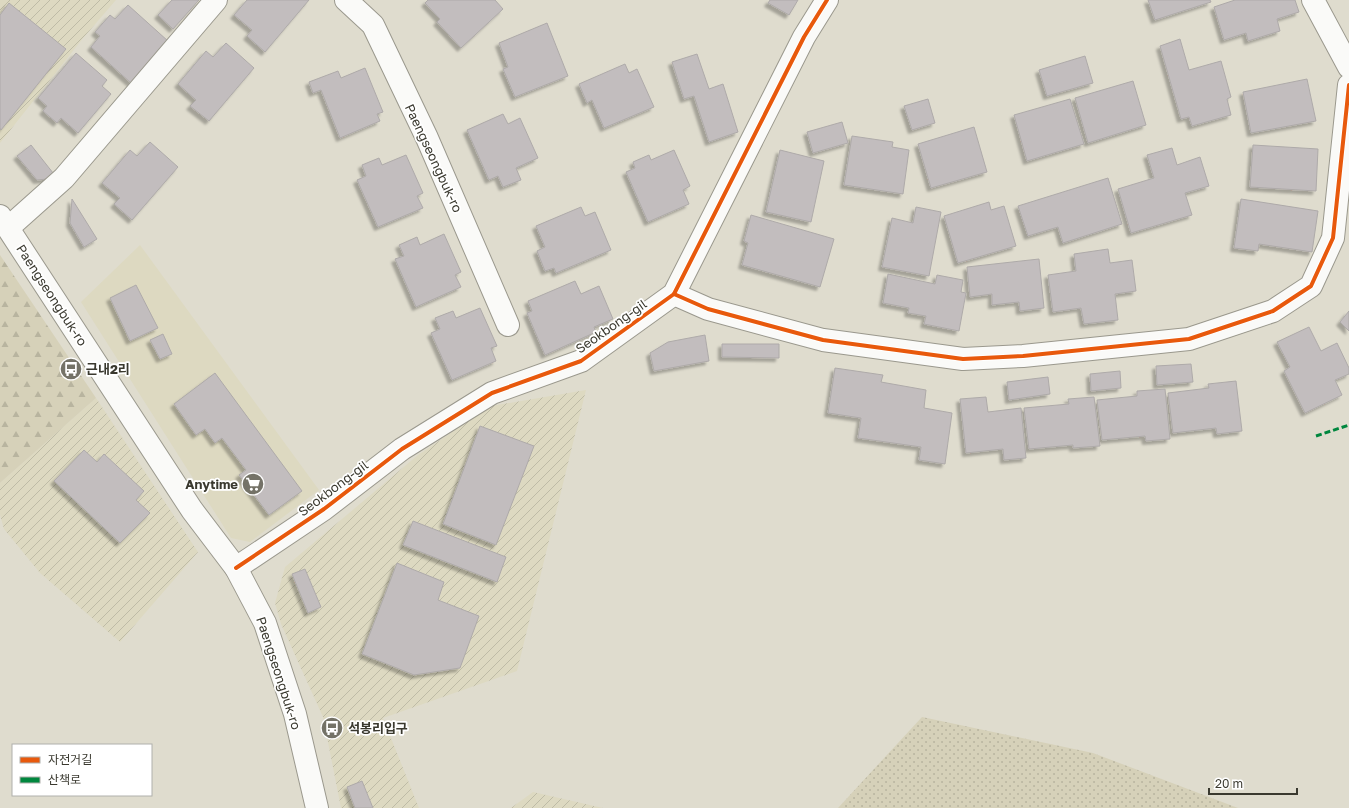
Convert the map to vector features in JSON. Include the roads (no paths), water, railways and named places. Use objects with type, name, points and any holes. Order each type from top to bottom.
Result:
[{"type":"street","name":"Paengseongbuk-ro","points":[[216,0],[64,178],[4,222],[192,510],[236,568],[265,623],[295,714],[316,808]]},
{"type":"street","name":"Paengseongbuk-ro","points":[[346,0],[373,25],[427,138],[508,325]]},
{"type":"street","name":"Seokbong-gil","points":[[236,568],[324,509],[402,448],[492,393],[581,361],[674,294],[804,37],[827,0]]},
{"type":"street","points":[[1313,0],[1349,67]]},
{"type":"street","points":[[674,294],[708,309],[823,340],[963,359],[1023,356],[1189,339],[1273,311],[1311,286],[1333,238],[1349,85]]},
{"type":"place","name":"근내2리","points":[[71,369]]},
{"type":"place","name":"Anytime","points":[[253,484]]},
{"type":"place","name":"석봉리입구","points":[[332,728]]}]
